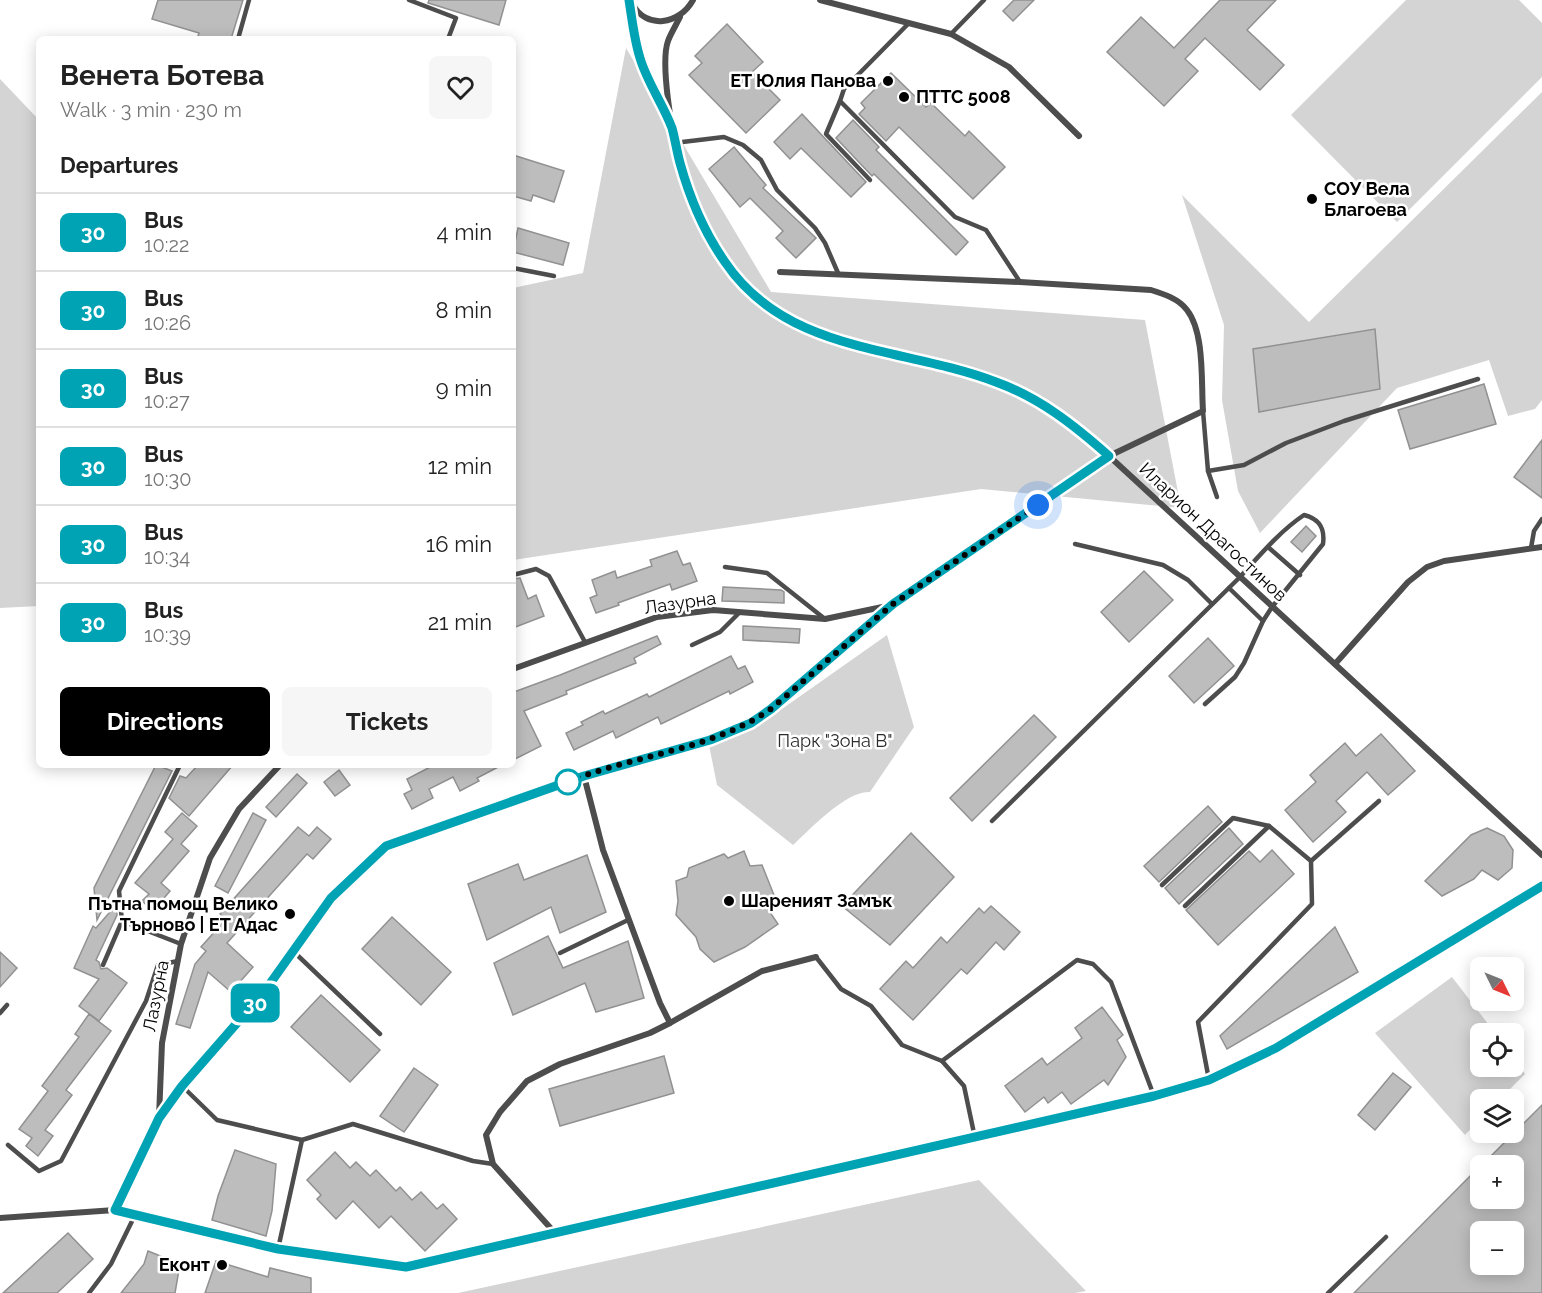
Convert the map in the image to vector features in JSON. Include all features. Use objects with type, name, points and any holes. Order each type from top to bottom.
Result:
[{"type":"street","points":[[630,0],[641,15],[650,20],[660,22],[680,17]]},
{"type":"street","name":"Иларион Драгостинов","points":[[630,0],[640,60],[672,129]]},
{"type":"street","name":"Иларион Драгостинов","points":[[693,0],[680,17],[665,51],[674,143],[693,205],[721,256],[748,288],[779,315],[822,336],[980,376],[1030,397],[1064,418],[1109,456],[1542,855]]},
{"type":"street","points":[[824,0],[951,34],[1009,67],[1079,136]]},
{"type":"street","points":[[115,1210],[159,1118],[182,1086],[264,992],[331,898],[386,846],[584,776],[710,740],[751,723],[784,699],[893,604],[1109,456],[1203,411],[1199,345],[1194,325],[1187,310],[1167,295],[1151,290],[1020,282],[780,272]]},
{"type":"street","points":[[1335,664],[1408,582],[1427,567],[1444,561],[1542,547]]},
{"type":"street","name":"Лазурна","points":[[516,668],[657,617],[713,610],[825,619],[893,604]]},
{"type":"street","name":"Лазурна","points":[[159,1118],[162,1044],[181,944],[210,858],[239,809],[277,768]]},
{"type":"street","points":[[584,776],[603,850],[660,1003],[670,1023]]},
{"type":"street","points":[[0,1218],[115,1210],[278,1249],[406,1267],[975,1138],[1154,1096],[1209,1080],[1276,1048],[1542,886]]},
{"type":"street","points":[[555,1233],[493,1164],[486,1135],[500,1112],[527,1081],[560,1064],[650,1033],[762,971],[816,957]]},
{"type":"lane","points":[[239,36],[249,0]]},
{"type":"lane","points":[[410,0],[456,18],[449,36]]},
{"type":"lane","points":[[951,34],[984,0]]},
{"type":"lane","points":[[870,180],[826,134],[844,89],[909,23]]},
{"type":"lane","points":[[840,101],[955,217],[986,230],[1020,282]]},
{"type":"lane","points":[[674,143],[724,138],[743,145],[761,160],[777,190],[815,228],[825,243],[838,273]]},
{"type":"lane","points":[[516,269],[554,276]]},
{"type":"lane","points":[[1208,471],[1244,465],[1286,443],[1344,421],[1478,379]]},
{"type":"lane","points":[[1203,411],[1208,471],[1217,497]]},
{"type":"lane","points":[[992,821],[1295,521],[1304,515],[1317,521],[1322,526],[1323,544],[1300,575],[1272,606],[1235,677],[1205,704]]},
{"type":"lane","points":[[1532,548],[1534,531],[1542,519]]},
{"type":"lane","points":[[1075,544],[1163,565],[1188,580],[1212,604]]},
{"type":"lane","points":[[1268,547],[1300,575]]},
{"type":"lane","points":[[725,567],[767,573],[825,619]]},
{"type":"lane","points":[[516,574],[536,569],[549,576],[585,642]]},
{"type":"lane","points":[[1228,588],[1263,621]]},
{"type":"lane","points":[[692,645],[720,632],[739,613]]},
{"type":"lane","points":[[102,965],[122,921],[119,891],[179,768]]},
{"type":"lane","points":[[1311,861],[1379,801]]},
{"type":"lane","points":[[1162,885],[1233,818],[1269,826],[1311,861],[1312,904],[1198,1022],[1209,1080]]},
{"type":"lane","points":[[1185,906],[1269,826]]},
{"type":"lane","points":[[560,952],[628,920]]},
{"type":"lane","points":[[122,921],[181,944]]},
{"type":"lane","points":[[294,951],[380,1034]]},
{"type":"lane","points":[[816,957],[841,989],[871,1006],[902,1045],[942,1061],[964,1086],[975,1138]]},
{"type":"lane","points":[[942,1061],[1077,960],[1093,964],[1111,982],[1154,1096]]},
{"type":"lane","points":[[8,1145],[39,1171],[61,1161],[146,1001],[158,965],[178,961]]},
{"type":"lane","points":[[0,1013],[7,1005]]},
{"type":"lane","points":[[182,1086],[217,1120],[302,1140],[353,1124],[473,1161],[493,1164]]},
{"type":"lane","points":[[278,1249],[302,1140]]},
{"type":"lane","points":[[89,1293],[111,1264],[135,1215]]},
{"type":"lane","points":[[1329,1293],[1386,1237]]},
{"type":"green space","points":[[1406,0],[1519,0],[1542,23],[1542,77],[1397,222],[1291,115]]},
{"type":"green space","points":[[626,48],[771,292],[1145,320],[1181,508],[981,489],[516,560],[516,287],[583,273]]},
{"type":"green space","points":[[0,79],[36,117],[36,606],[0,608]]},
{"type":"green space","points":[[1542,92],[1542,400],[1535,409],[1508,416],[1489,360],[1397,388],[1260,533],[1238,491],[1222,400],[1224,325],[1182,195],[1309,322]]},
{"type":"green space","name":"Парк \"Зона В\"","points":[[887,635],[914,727],[870,792],[851,797],[840,804],[793,845],[717,785],[709,745],[759,725]]},
{"type":"green space","points":[[1452,977],[1470,1000],[1470,1011],[1478,1011],[1487,1023],[1470,1023],[1470,1077],[1522,1077],[1510,1089],[1470,1089],[1470,1130],[1465,1135],[1375,1033]]},
{"type":"green space","points":[[979,1180],[1086,1291],[1075,1293],[458,1293]]},
{"type":"building","points":[[158,0],[243,0],[232,36],[198,36],[199,33],[152,19]]},
{"type":"building","points":[[429,0],[506,0],[499,25],[428,3]]},
{"type":"building","points":[[1014,0],[1034,0],[1013,21],[1003,11]]},
{"type":"building","points":[[1220,0],[1276,0],[1247,30],[1284,65],[1260,90],[1205,38],[1185,59],[1198,71],[1164,106],[1107,52],[1141,17],[1174,48]]},
{"type":"building","points":[[727,24],[763,62],[752,72],[780,100],[746,133],[689,75],[702,63],[695,56]]},
{"type":"building","points":[[891,73],[926,107],[931,103],[965,136],[969,131],[1005,167],[973,199],[899,127],[886,141],[859,114],[865,108],[861,103]]},
{"type":"building","points":[[802,114],[866,182],[851,197],[801,148],[790,159],[774,142]]},
{"type":"building","points":[[853,120],[879,147],[876,150],[968,242],[956,255],[874,174],[872,176],[836,138]]},
{"type":"building","points":[[734,147],[766,185],[763,188],[816,238],[796,258],[776,238],[783,231],[750,198],[740,207],[709,169]]},
{"type":"building","points":[[516,156],[564,171],[554,202],[533,195],[531,201],[516,197]]},
{"type":"building","points":[[518,228],[569,243],[563,265],[516,253]]},
{"type":"building","points":[[1375,329],[1380,389],[1259,412],[1253,349]]},
{"type":"building","points":[[1484,384],[1496,424],[1410,449],[1398,410]]},
{"type":"building","points":[[1542,440],[1542,498],[1514,477]]},
{"type":"building","points":[[1306,526],[1316,536],[1302,552],[1291,542]]},
{"type":"building","points":[[677,551],[683,565],[690,563],[697,581],[672,590],[670,584],[596,613],[590,598],[597,595],[592,580],[615,571],[617,578],[652,566],[650,560]]},
{"type":"building","points":[[1144,571],[1173,600],[1129,642],[1101,612]]},
{"type":"building","points":[[520,578],[528,599],[536,595],[544,616],[516,627],[516,579]]},
{"type":"building","points":[[723,587],[781,590],[784,592],[784,603],[722,601]]},
{"type":"building","points":[[743,626],[800,629],[799,643],[743,640]]},
{"type":"building","points":[[657,636],[661,644],[634,658],[636,663],[566,691],[567,694],[524,711],[541,746],[516,758],[516,691]]},
{"type":"building","points":[[1208,638],[1234,666],[1194,703],[1169,676]]},
{"type":"building","points":[[731,656],[738,669],[745,666],[753,682],[661,724],[658,717],[616,738],[613,731],[574,750],[566,733],[583,725],[581,722],[603,711],[605,714],[647,694],[649,697]]},
{"type":"building","points":[[1034,715],[1056,737],[972,821],[950,798]]},
{"type":"building","points":[[1381,734],[1415,771],[1388,795],[1367,772],[1336,801],[1346,812],[1313,842],[1285,810],[1316,782],[1310,775],[1345,743],[1356,756]]},
{"type":"building","points":[[154,768],[172,771],[97,920],[94,888]]},
{"type":"building","points":[[195,768],[230,768],[189,816],[169,798],[180,776],[186,778]]},
{"type":"building","points":[[428,768],[496,768],[477,778],[479,781],[460,791],[453,777],[429,789],[433,798],[412,809],[404,794],[412,790],[407,779]]},
{"type":"building","points":[[339,770],[350,785],[335,796],[324,782]]},
{"type":"building","points":[[297,774],[307,783],[276,817],[266,807]]},
{"type":"building","points":[[1208,806],[1222,822],[1159,882],[1144,866]]},
{"type":"building","points":[[182,813],[197,826],[181,844],[189,851],[161,883],[170,891],[153,911],[142,901],[149,894],[135,883],[173,839],[165,832]]},
{"type":"building","points":[[253,813],[266,820],[228,893],[215,886]]},
{"type":"building","points":[[298,827],[309,836],[317,827],[331,839],[313,859],[307,854],[227,943],[253,967],[231,992],[208,972],[190,1028],[176,1024],[195,964],[206,951],[201,947],[226,919],[220,914]]},
{"type":"building","points":[[1229,828],[1243,844],[1179,904],[1165,888]]},
{"type":"building","points":[[1487,828],[1504,836],[1513,850],[1512,868],[1498,880],[1482,870],[1474,879],[1442,896],[1425,881],[1471,835]]},
{"type":"building","points":[[911,833],[954,877],[890,945],[842,906]]},
{"type":"building","points":[[1272,850],[1294,874],[1218,945],[1186,910],[1249,851],[1260,862]]},
{"type":"building","points":[[744,851],[750,866],[762,865],[774,895],[773,903],[767,908],[778,924],[745,947],[714,962],[700,949],[696,937],[676,915],[678,901],[676,881],[687,877],[689,868],[724,854],[728,858]]},
{"type":"building","points":[[587,855],[606,912],[560,933],[551,907],[487,940],[468,884],[518,864],[524,880]]},
{"type":"building","points":[[116,905],[117,915],[96,960],[101,969],[107,968],[127,983],[99,1021],[79,1006],[99,979],[74,968],[93,926],[96,928]]},
{"type":"building","points":[[991,906],[1020,932],[1004,950],[996,942],[967,974],[961,969],[913,1020],[880,989],[906,961],[913,968],[941,937],[947,943],[979,908],[984,913]]},
{"type":"building","points":[[392,917],[451,972],[421,1005],[362,949]]},
{"type":"building","points":[[1335,927],[1358,972],[1227,1049],[1220,1036]]},
{"type":"building","points":[[548,936],[563,968],[628,941],[644,998],[596,1012],[585,983],[513,1015],[494,963]]},
{"type":"building","points":[[0,952],[17,968],[0,987]]},
{"type":"building","points":[[321,995],[380,1050],[350,1082],[291,1027]]},
{"type":"building","points":[[1102,1007],[1123,1035],[1117,1040],[1126,1057],[1108,1085],[1104,1080],[1071,1104],[1062,1092],[1048,1103],[1044,1097],[1025,1112],[1005,1086],[1042,1058],[1047,1065],[1082,1038],[1075,1028]]},
{"type":"building","points":[[89,1014],[111,1031],[66,1090],[72,1095],[45,1130],[53,1136],[38,1156],[26,1146],[32,1138],[19,1129],[48,1091],[42,1086],[79,1037],[75,1034]]},
{"type":"building","points":[[664,1056],[674,1093],[560,1126],[549,1089]]},
{"type":"building","points":[[414,1068],[438,1085],[404,1132],[380,1116]]},
{"type":"building","points":[[1393,1073],[1411,1087],[1375,1130],[1358,1115]]},
{"type":"building","points":[[1542,1105],[1542,1293],[1354,1293],[1470,1176],[1470,1209],[1524,1209],[1524,1155],[1492,1155],[1504,1143],[1524,1143],[1524,1123]]},
{"type":"building","points":[[235,1150],[276,1164],[272,1211],[266,1236],[212,1220]]},
{"type":"building","points":[[335,1152],[350,1168],[356,1162],[370,1176],[376,1170],[396,1191],[400,1187],[412,1200],[421,1192],[437,1209],[443,1204],[457,1219],[425,1251],[391,1216],[379,1228],[353,1201],[336,1219],[317,1199],[321,1195],[307,1180]]},
{"type":"building","points":[[68,1233],[93,1259],[57,1293],[3,1293]]},
{"type":"building","points":[[148,1251],[180,1264],[175,1293],[121,1293],[144,1264]]},
{"type":"building","points":[[216,1261],[268,1277],[270,1268],[311,1278],[311,1293],[205,1293]]},
{"type":"bus line","name":"30","points":[[629,0],[640,60],[672,129],[674,143],[693,205],[725,263],[762,302],[800,327],[822,336],[980,376],[1011,388],[1064,418],[1109,456],[893,604],[771,709],[751,723],[710,740],[584,776],[386,846],[331,898],[264,992],[182,1086],[159,1118],[115,1210],[278,1249],[406,1267],[975,1138],[1154,1096],[1209,1080],[1245,1064],[1276,1048],[1542,886]]},
{"type":"place","name":"ЕТ Юлия Панова","points":[[888,81]]},
{"type":"place","name":"ПТТС 5008","points":[[904,97]]},
{"type":"place","name":"СОУ Вела Благоева","points":[[1312,199]]},
{"type":"place","name":"Шареният Замък","points":[[729,901]]},
{"type":"place","name":"Пътна помощ Велико Търново | ЕТ Адас","points":[[290,914]]},
{"type":"place","name":"Еконт","points":[[222,1265]]},
{"type":"route","points":[[568,782],[710,740],[751,723],[771,709],[893,604],[1038,505]]}]
